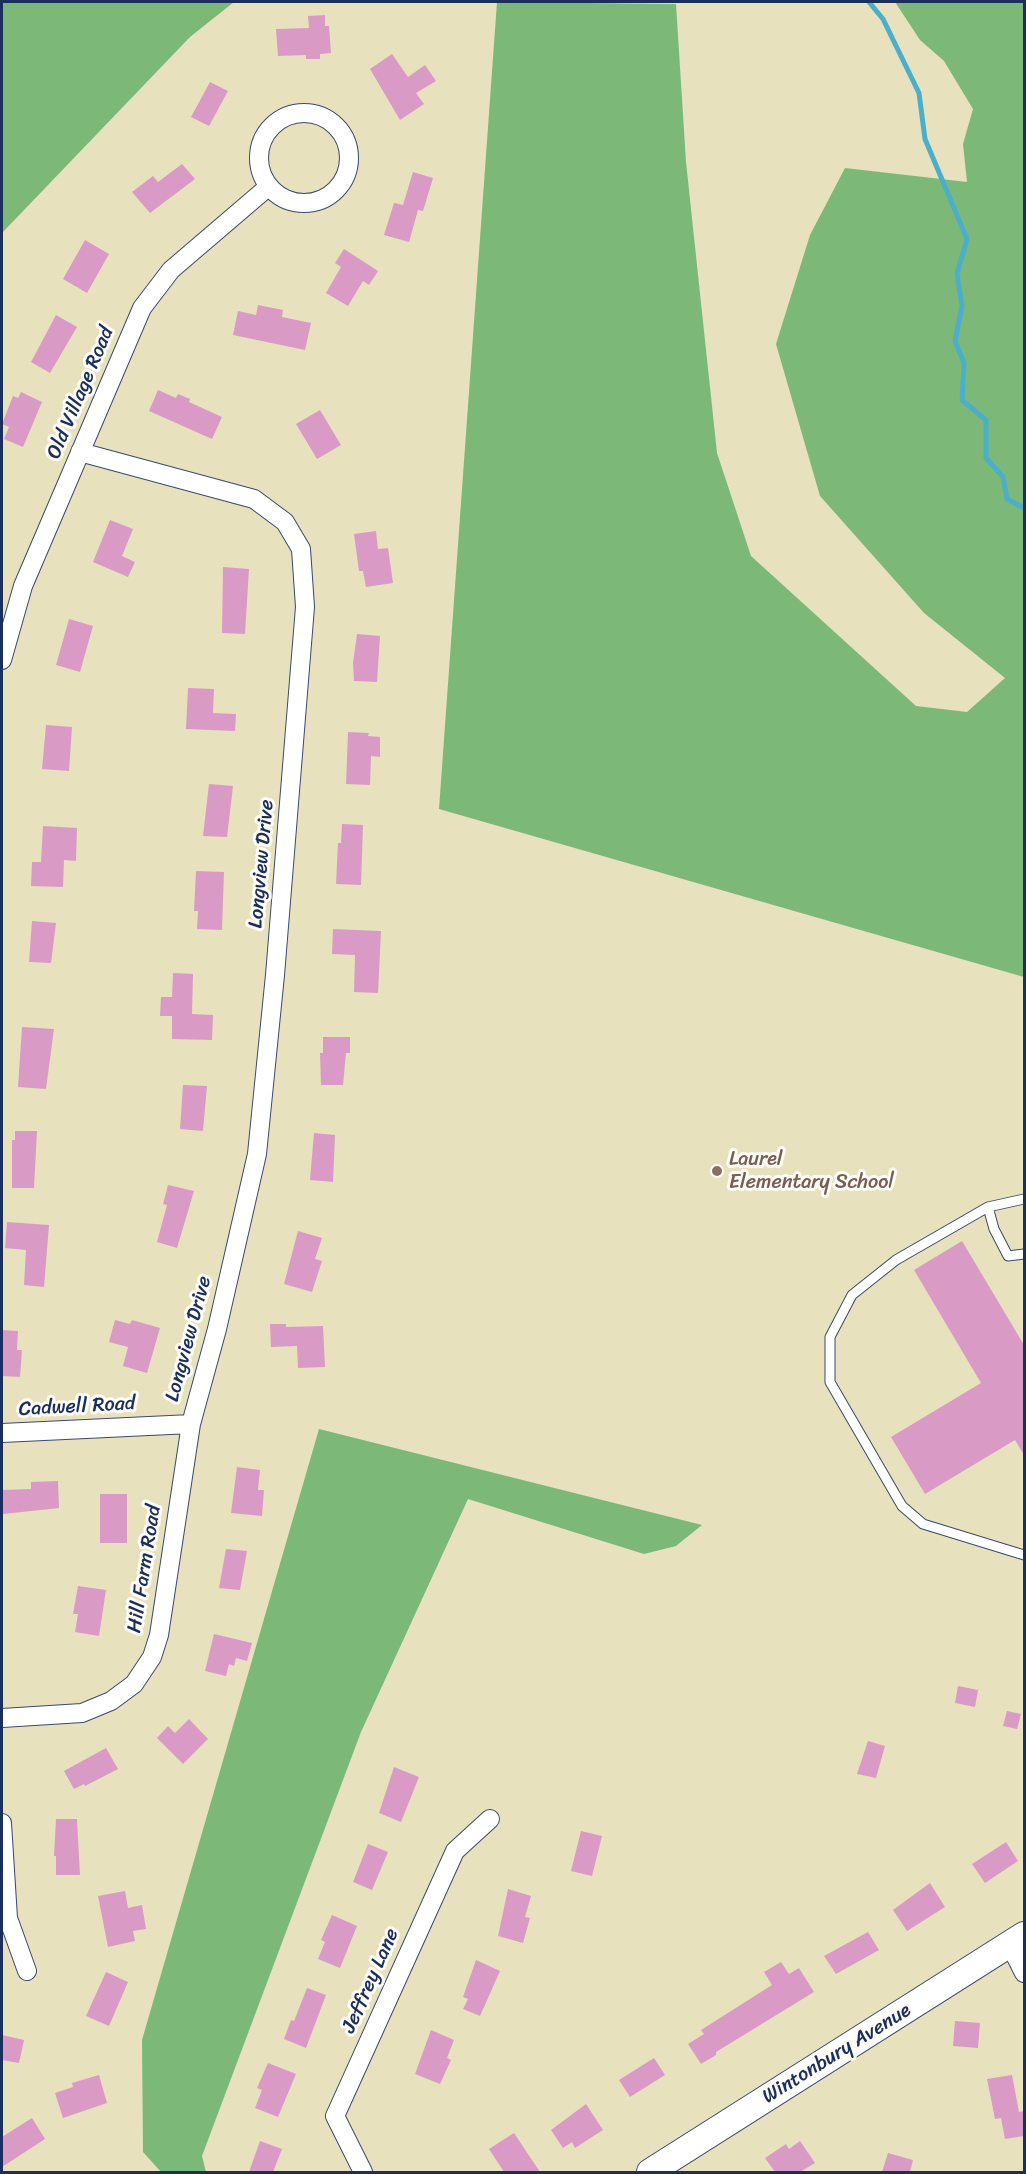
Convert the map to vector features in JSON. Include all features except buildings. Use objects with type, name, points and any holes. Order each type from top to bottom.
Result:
[{"type":"street","points":[[296,112],[320,116],[338,128],[346,140],[349,161],[343,182],[333,193],[321,200],[307,203],[292,202],[279,196],[268,187],[260,173],[258,157],[261,141],[269,128],[281,118],[296,112]]},
{"type":"street","name":"Old Village Road","points":[[2,660],[23,586],[142,308],[171,270],[268,187]]},
{"type":"street","name":"Longview Drive","points":[[80,452],[254,499],[285,522],[301,549],[306,607],[275,975],[257,1154],[217,1329],[191,1424]]},
{"type":"street","name":"Cadwell Road","points":[[2,1433],[191,1424]]},
{"type":"street","name":"Hill Farm Road","points":[[2,1718],[82,1713],[111,1701],[134,1684],[152,1657],[159,1635],[191,1424]]},
{"type":"street","name":"Jeffrey Lane","points":[[363,2172],[335,2116],[454,1851],[490,1819]]},
{"type":"street","points":[[2,1823],[8,1918],[27,1971]]},
{"type":"street","points":[[1017,1940],[1024,1973]]},
{"type":"street","name":"Wintonbury Avenue","points":[[650,2172],[1017,1940]]},
{"type":"lane","points":[[1024,1199],[987,1207],[896,1260],[852,1295],[830,1337],[830,1382],[902,1506],[923,1524],[1024,1555]]},
{"type":"lane","points":[[987,1207],[994,1229],[1008,1256],[1024,1254]]},
{"type":"green space","points":[[2,2],[234,2],[190,37],[2,233]]},
{"type":"green space","points":[[497,2],[676,4],[686,162],[717,453],[751,556],[916,706],[967,712],[1005,678],[924,613],[820,496],[776,344],[810,235],[845,168],[967,182],[963,144],[973,109],[944,61],[920,40],[895,2],[1024,2],[1024,977],[439,809]]},
{"type":"green space","points":[[319,1429],[702,1525],[676,1546],[644,1554],[468,1499],[361,1732],[202,2156],[206,2172],[161,2172],[143,2152],[142,2040]]},
{"type":"waterway","points":[[869,2],[883,19],[919,93],[925,139],[967,239],[957,274],[962,306],[955,341],[964,363],[962,400],[986,420],[986,458],[1003,477],[1007,499],[1024,508]]},
{"type":"place","name":"Laurel Elementary School","points":[[717,1171]]}]
